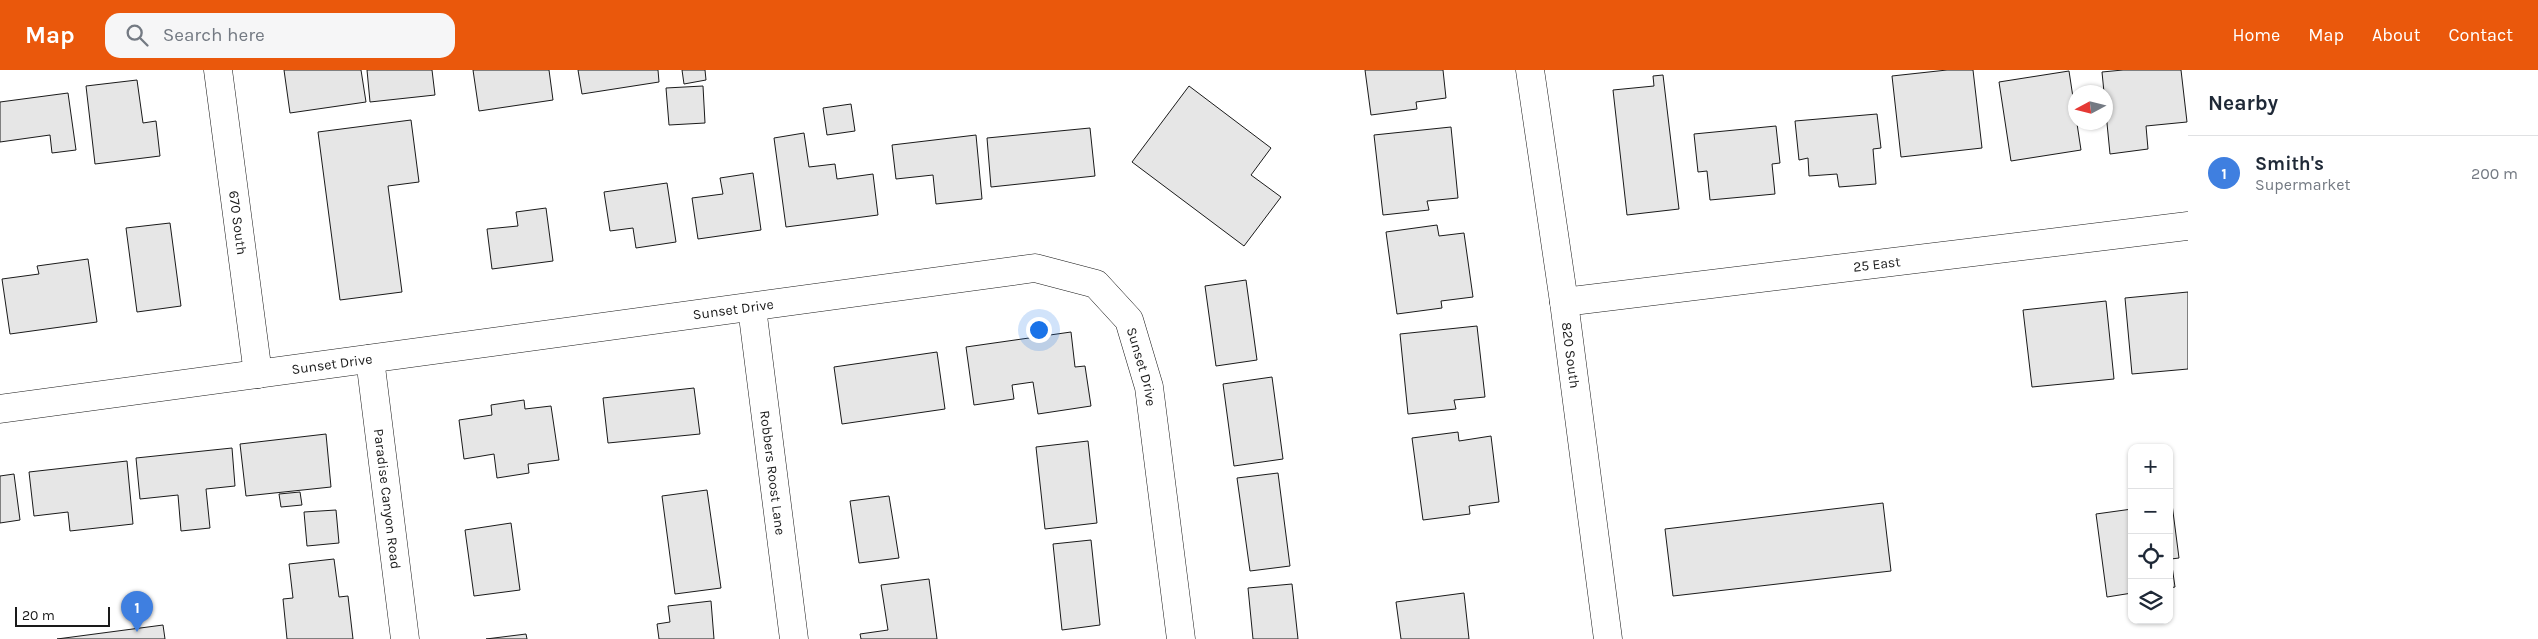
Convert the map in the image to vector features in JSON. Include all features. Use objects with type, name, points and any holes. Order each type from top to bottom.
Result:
[{"type":"street","name":"670 South","points":[[218,70],[258,374]]},
{"type":"street","name":"820 South","points":[[1530,70],[1564,302],[1608,639]]},
{"type":"street","name":"25 East","points":[[1564,302],[2188,226]]},
{"type":"street","name":"Sunset Drive","points":[[0,409],[1035,268],[1096,284],[1129,320],[1149,387],[1181,639]]},
{"type":"street","name":"Robbers Roost Lane","points":[[752,308],[794,639]]},
{"type":"street","name":"Paradise Canyon Road","points":[[370,358],[405,639]]},
{"type":"building","points":[[284,70],[361,70],[366,102],[290,113]]},
{"type":"building","points":[[367,70],[432,70],[435,95],[370,102]]},
{"type":"building","points":[[473,70],[549,70],[553,100],[479,111]]},
{"type":"building","points":[[578,70],[658,70],[659,82],[582,94]]},
{"type":"building","points":[[682,70],[705,70],[706,80],[684,84]]},
{"type":"building","points":[[1365,70],[1443,70],[1446,98],[1416,102],[1417,109],[1371,115]]},
{"type":"building","points":[[1947,70],[1973,70],[1982,148],[1901,157],[1892,76]]},
{"type":"building","points":[[2181,70],[2187,122],[2146,126],[2148,149],[2110,154],[2108,130],[2113,130],[2113,85],[2103,85],[2102,72]]},
{"type":"building","points":[[2069,71],[2071,85],[2068,85],[2068,130],[2078,130],[2081,150],[2011,161],[1999,82]]},
{"type":"building","points":[[1663,75],[1679,209],[1627,215],[1613,90],[1654,86],[1653,76]]},
{"type":"building","points":[[137,80],[143,123],[156,121],[160,156],[95,164],[86,86]]},
{"type":"building","points":[[703,86],[705,123],[669,125],[666,88]]},
{"type":"building","points":[[1189,86],[1271,148],[1251,175],[1281,197],[1244,246],[1132,162]]},
{"type":"building","points":[[68,93],[76,150],[52,153],[50,135],[0,142],[0,102]]},
{"type":"building","points":[[851,104],[855,131],[827,135],[823,108]]},
{"type":"building","points":[[1877,114],[1881,148],[1873,149],[1876,184],[1839,187],[1837,174],[1809,176],[1808,158],[1799,160],[1795,121]]},
{"type":"building","points":[[411,120],[419,182],[388,186],[402,292],[340,300],[318,132]]},
{"type":"building","points":[[1776,126],[1780,163],[1772,164],[1775,194],[1710,200],[1707,171],[1698,172],[1694,134]]},
{"type":"building","points":[[1451,127],[1458,198],[1427,201],[1429,210],[1383,215],[1374,135]]},
{"type":"building","points":[[1090,128],[1095,176],[991,187],[987,138]]},
{"type":"building","points":[[804,133],[809,167],[835,164],[837,179],[873,174],[878,215],[786,227],[774,138]]},
{"type":"building","points":[[976,135],[982,199],[936,204],[933,175],[896,179],[892,145]]},
{"type":"building","points":[[753,173],[761,230],[698,239],[692,198],[723,194],[720,178]]},
{"type":"building","points":[[667,183],[676,242],[636,248],[633,228],[610,231],[604,192]]},
{"type":"building","points":[[546,208],[553,261],[492,269],[487,229],[518,226],[516,212]]},
{"type":"building","points":[[170,223],[181,306],[137,312],[126,228]]},
{"type":"building","points":[[1437,225],[1439,236],[1464,233],[1473,297],[1441,301],[1442,308],[1397,314],[1386,232]]},
{"type":"building","points":[[88,259],[97,322],[10,334],[2,279],[39,274],[37,266]]},
{"type":"building","points":[[1246,280],[1257,360],[1216,366],[1205,286]]},
{"type":"building","points":[[2188,292],[2188,369],[2132,374],[2125,298]]},
{"type":"building","points":[[2106,301],[2114,379],[2032,387],[2023,310]]},
{"type":"building","points":[[1477,326],[1485,397],[1454,400],[1456,409],[1408,414],[1400,334]]},
{"type":"building","points":[[1071,332],[1075,367],[1085,366],[1091,406],[1038,414],[1033,382],[1012,385],[1014,399],[974,405],[966,347]]},
{"type":"building","points":[[937,352],[945,409],[842,424],[834,367]]},
{"type":"building","points":[[1272,377],[1283,459],[1234,466],[1223,384]]},
{"type":"building","points":[[694,388],[700,434],[608,443],[603,398]]},
{"type":"building","points":[[524,400],[525,409],[551,406],[559,460],[528,464],[529,473],[497,478],[494,454],[464,459],[459,420],[492,415],[491,405]]},
{"type":"building","points":[[1458,432],[1459,441],[1491,436],[1499,502],[1469,506],[1470,514],[1423,520],[1412,438]]},
{"type":"building","points":[[326,434],[331,487],[246,496],[240,444]]},
{"type":"building","points":[[1088,441],[1097,523],[1045,529],[1036,447]]},
{"type":"building","points":[[232,448],[235,486],[206,489],[210,528],[181,531],[178,495],[140,499],[136,458]]},
{"type":"building","points":[[127,461],[133,524],[70,531],[68,512],[34,516],[29,472]]},
{"type":"building","points":[[1278,473],[1290,566],[1250,571],[1237,478]]},
{"type":"building","points":[[14,474],[20,520],[0,523],[0,476]]},
{"type":"building","points":[[707,490],[721,588],[675,594],[662,496]]},
{"type":"building","points":[[300,492],[302,505],[281,507],[279,494]]},
{"type":"building","points":[[889,496],[899,558],[859,563],[850,501]]},
{"type":"building","points":[[1883,503],[1891,571],[1673,596],[1665,529]]},
{"type":"building","points":[[336,510],[339,543],[307,546],[304,512]]},
{"type":"building","points":[[2128,510],[2128,594],[2107,597],[2096,514]]},
{"type":"building","points":[[2173,512],[2179,558],[2173,559]]},
{"type":"building","points":[[511,523],[520,590],[474,596],[465,530]]},
{"type":"building","points":[[1091,540],[1100,625],[1062,630],[1053,544]]},
{"type":"building","points":[[334,559],[339,597],[348,596],[353,639],[287,639],[283,599],[293,598],[289,564]]},
{"type":"building","points":[[929,579],[937,639],[861,639],[860,634],[888,630],[881,585]]},
{"type":"building","points":[[1292,584],[1298,639],[1253,639],[1248,588]]},
{"type":"building","points":[[1464,593],[1469,639],[1401,639],[1396,602]]},
{"type":"building","points":[[711,601],[714,639],[659,639],[657,624],[670,622],[668,606]]},
{"type":"building","points":[[163,625],[165,639],[57,639]]},
{"type":"building","points":[[526,634],[527,639],[486,639]]},
{"type":"place","name":"Smith's","points":[[137,632]]}]
